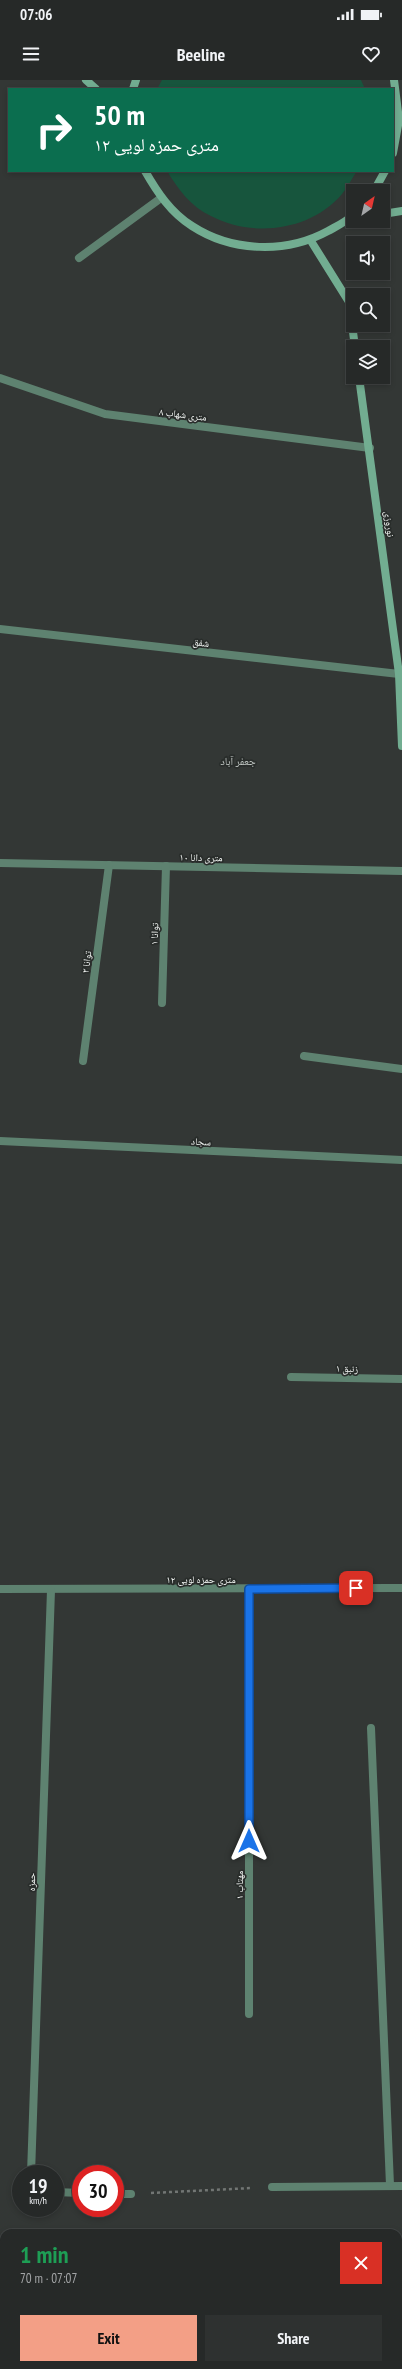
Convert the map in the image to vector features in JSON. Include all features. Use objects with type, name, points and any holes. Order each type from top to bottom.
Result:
[{"type":"street","points":[[86,80],[95,88]]},
{"type":"street","points":[[394,80],[399,120],[394,147]]},
{"type":"street","points":[[146,172],[161,198],[191,226],[229,243],[270,248],[311,241],[346,221]]},
{"type":"street","points":[[378,184],[384,172]]},
{"type":"street","points":[[78,258],[161,198]]},
{"type":"street","points":[[390,213],[402,211]]},
{"type":"street","points":[[311,241],[349,302],[354,340]]},
{"type":"street","name":"۸ متری شهاب","points":[[0,378],[105,414],[370,448]]},
{"type":"street","name":"نوروزی","points":[[360,384],[370,448],[399,674],[402,746]]},
{"type":"street","name":"شفق","points":[[0,629],[399,674]]},
{"type":"street","name":"۱۰ متری دانا","points":[[0,863],[402,871]]},
{"type":"street","name":"توانا ۲","points":[[83,1061],[109,865]]},
{"type":"street","name":"توانا ۱","points":[[162,1003],[166,866]]},
{"type":"street","points":[[304,1056],[402,1069]]},
{"type":"street","name":"سجاد","points":[[0,1140],[402,1160]]},
{"type":"street","name":"زنبق ۱","points":[[291,1377],[402,1379]]},
{"type":"street","name":"۱۲ متری حمزه لویی","points":[[0,1589],[402,1588]]},
{"type":"street","name":"مهتاب ۱","points":[[249,1589],[249,2014]]},
{"type":"street","name":"حمزه","points":[[31,2165],[51,1590]]},
{"type":"street","points":[[371,1728],[390,2185]]},
{"type":"street","points":[[272,2187],[402,2186]]},
{"type":"street","points":[[124,2194],[131,2194]]},
{"type":"path","points":[[131,2194],[272,2187]]},
{"type":"green space","points":[[162,80],[361,80],[365,88],[158,88]]},
{"type":"green space","points":[[168,172],[356,172],[349,184],[346,184],[346,188],[342,194],[329,206],[314,216],[298,223],[280,227],[244,227],[227,223],[197,208],[186,197]]},
{"type":"district","name":"جعفر آباد","points":[[238,761]]},
{"type":"route","points":[[249,1841],[249,1589],[356,1588]]}]
